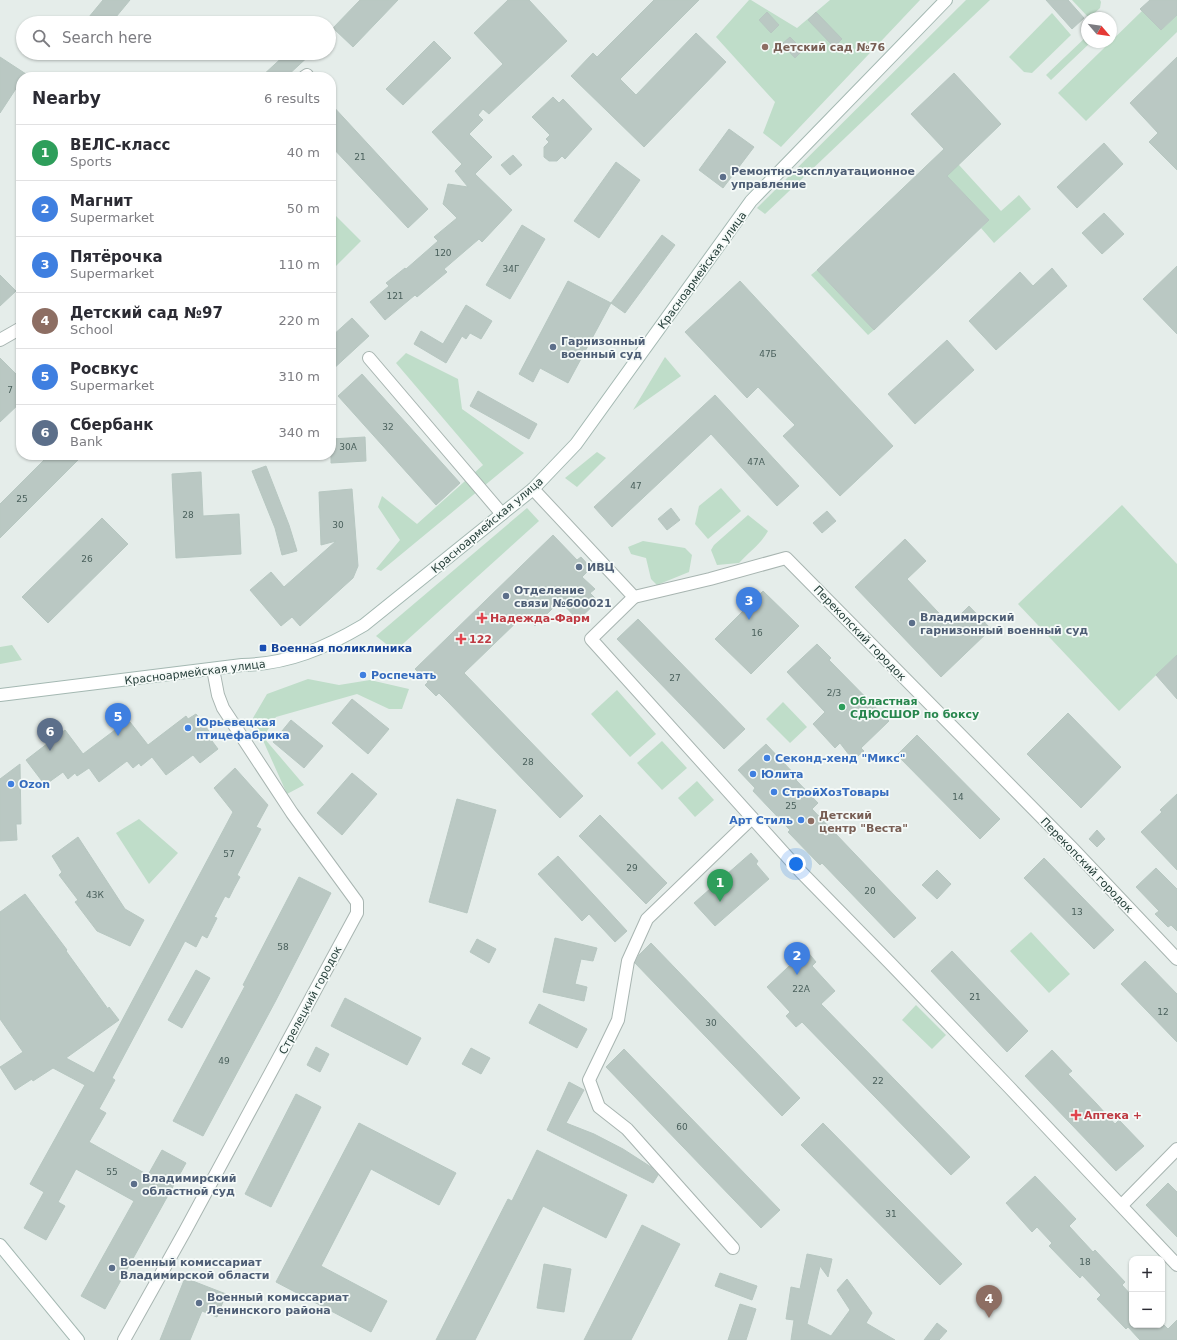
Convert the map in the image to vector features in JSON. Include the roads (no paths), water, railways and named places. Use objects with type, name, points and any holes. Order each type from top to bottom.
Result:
[{"type":"street","name":"Красноармейская улица","points":[[0,695],[242,665],[262,665],[278,662],[310,653],[364,625],[533,490],[576,444],[751,201],[946,0]]},
{"type":"street","points":[[0,340],[16,331]]},
{"type":"street","points":[[369,358],[502,514]]},
{"type":"street","points":[[533,490],[634,597],[591,639],[800,871],[1122,1205],[1177,1265]]},
{"type":"street","name":"Перекопский городок","points":[[634,597],[710,580],[786,558],[1073,848],[1177,959]]},
{"type":"street","name":"Стрелецкий городок","points":[[124,1340],[185,1231],[357,913],[358,902],[292,812],[223,708],[218,695],[213,669]]},
{"type":"street","points":[[733,1248],[627,1129],[599,1107],[589,1080],[618,1020],[628,962],[647,920],[752,818]]},
{"type":"street","points":[[1122,1205],[1177,1149]]},
{"type":"street","points":[[0,1245],[78,1340]]},
{"type":"place","name":"Детский сад №76","points":[[765,47]]},
{"type":"place","name":"Ремонтно-эксплуатационное управление","points":[[723,177]]},
{"type":"place","name":"Гарнизонный военный суд","points":[[553,347]]},
{"type":"place","name":"ИВЦ","points":[[579,567]]},
{"type":"place","name":"Отделение связи №600021","points":[[506,596]]},
{"type":"place","name":"Надежда-Фарм","points":[[482,618]]},
{"type":"place","name":"Пятёрочка","points":[[749,620]]},
{"type":"place","name":"Владимирский гарнизонный военный суд","points":[[912,623]]},
{"type":"place","name":"122","points":[[461,639]]},
{"type":"place","name":"Военная поликлиника","points":[[263,648]]},
{"type":"place","name":"Роспечать","points":[[363,675]]},
{"type":"place","name":"Областная СДЮСШОР по боксу","points":[[842,707]]},
{"type":"place","name":"Юрьевецкая птицефабрика","points":[[188,728]]},
{"type":"place","name":"Росвкус","points":[[118,736]]},
{"type":"place","name":"Сбербанк","points":[[50,751]]},
{"type":"place","name":"Секонд-хенд \"Микс\"","points":[[767,758]]},
{"type":"place","name":"Юлита","points":[[753,774]]},
{"type":"place","name":"Ozon","points":[[11,784]]},
{"type":"place","name":"СтройХозТовары","points":[[774,792]]},
{"type":"place","name":"Арт Стиль","points":[[801,820]]},
{"type":"place","name":"Детский центр \"Веста\"","points":[[811,821]]},
{"type":"place","name":"ВЕЛС-класс","points":[[720,902]]},
{"type":"place","name":"Магнит","points":[[797,975]]},
{"type":"place","name":"Аптека +","points":[[1076,1115]]},
{"type":"place","name":"Владимирский областной суд","points":[[134,1184]]},
{"type":"place","name":"Военный комиссариат Владимирской области","points":[[112,1268]]},
{"type":"place","name":"Военный комиссариат Ленинского района","points":[[199,1303]]},
{"type":"place","name":"Детский сад №97","points":[[989,1318]]}]
